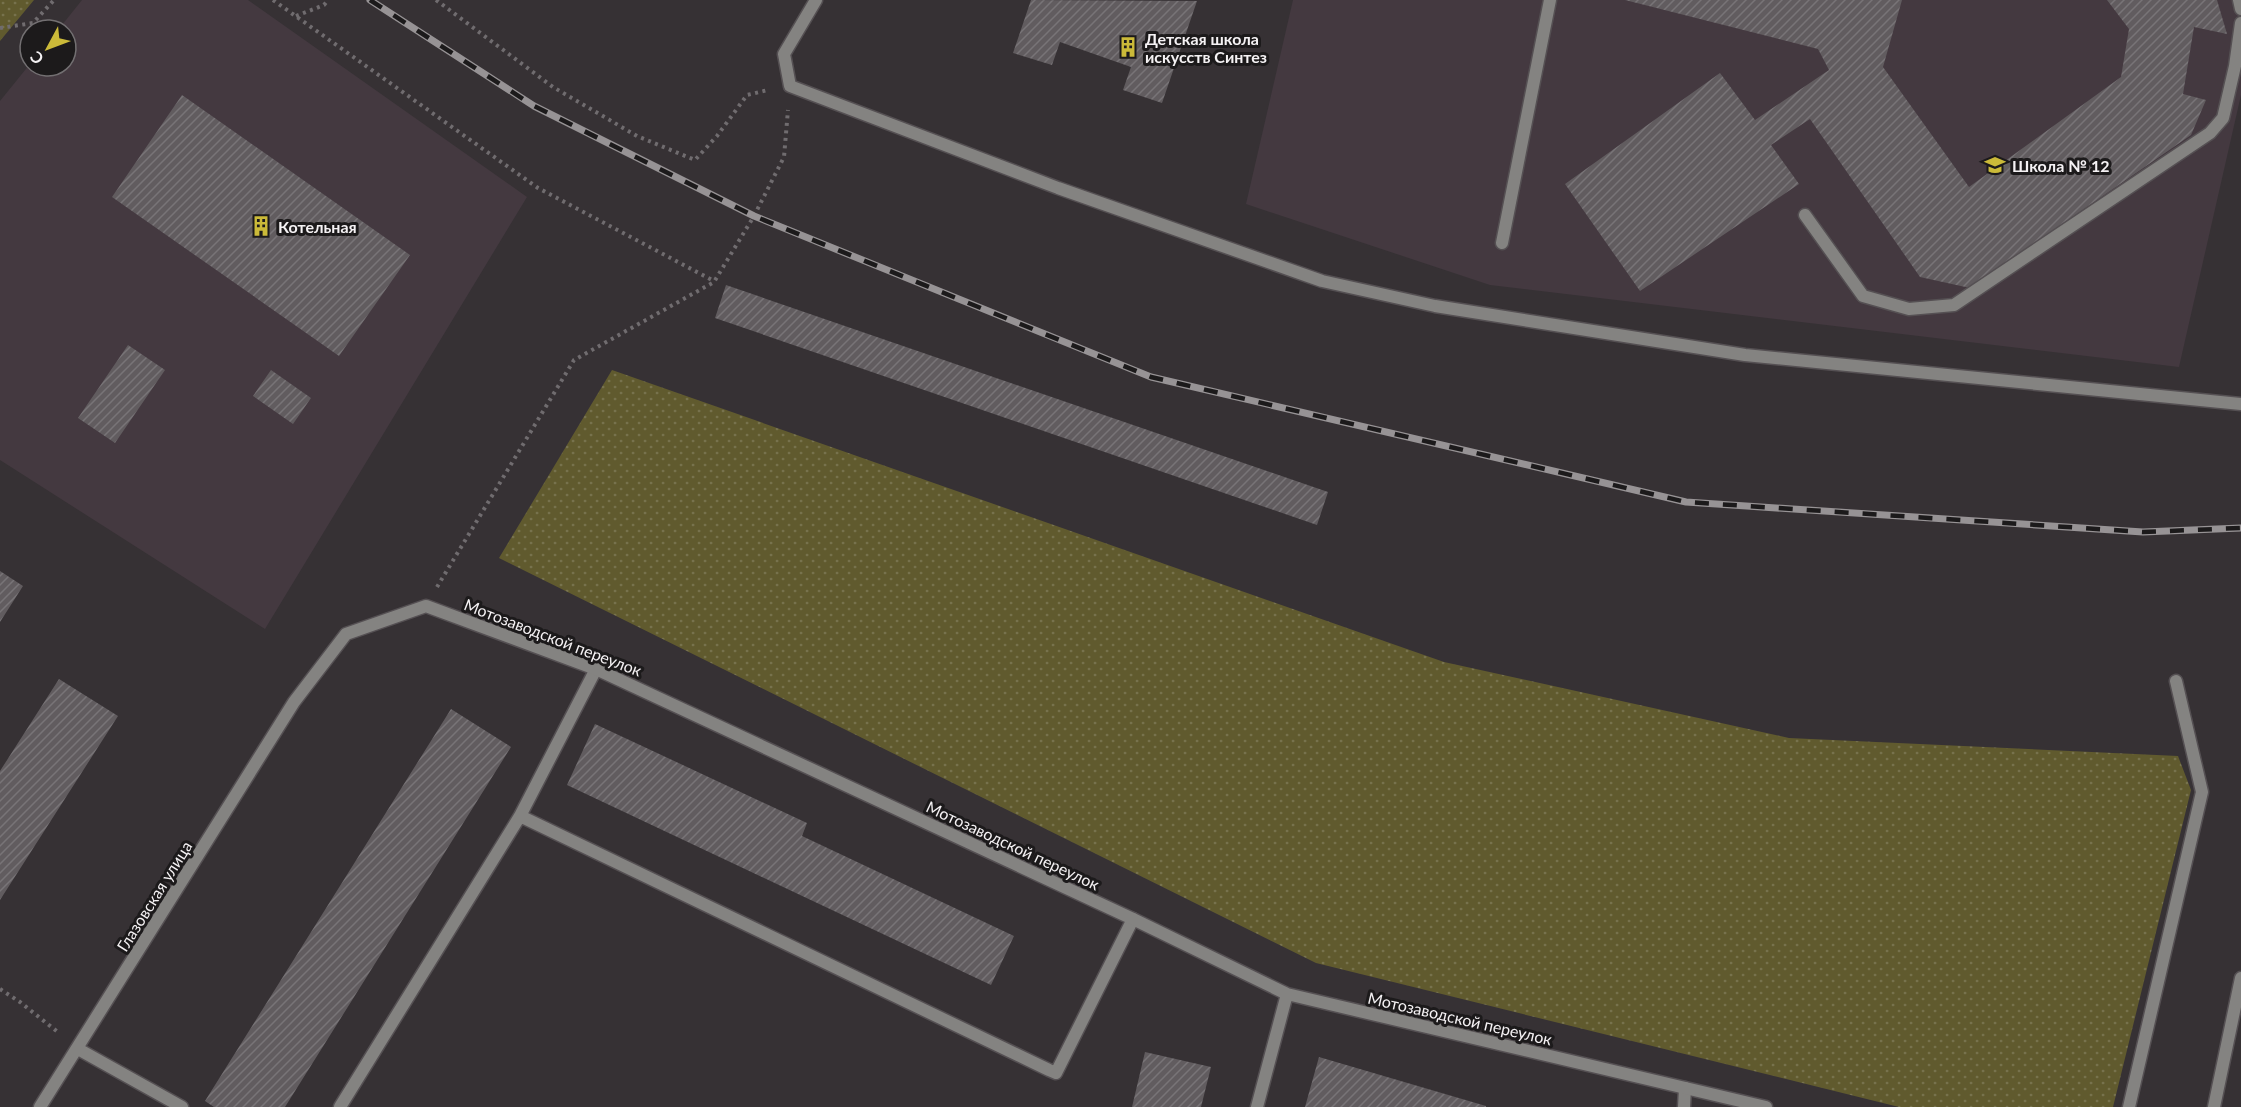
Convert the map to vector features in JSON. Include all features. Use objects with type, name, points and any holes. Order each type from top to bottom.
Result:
[{"type":"street","points":[[816,0],[784,54],[790,86],[1058,188],[1322,281],[1435,306],[1745,355],[2241,404]]},
{"type":"street","points":[[1502,243],[1550,0]]},
{"type":"street","points":[[2239,0],[2241,9]]},
{"type":"street","points":[[1805,215],[1863,296],[1909,309],[1954,305],[2210,133],[2223,118],[2235,66],[2241,23]]},
{"type":"street","name":"Мотозаводской переулок","points":[[426,606],[597,669],[1287,994],[1766,1107]]},
{"type":"street","name":"Глазовская улица","points":[[40,1107],[294,702],[346,634],[426,606]]},
{"type":"street","points":[[340,1107],[520,816],[597,669]]},
{"type":"street","points":[[2129,1107],[2202,792],[2176,681]]},
{"type":"street","points":[[520,816],[1056,1073],[1133,920]]},
{"type":"street","points":[[2214,1107],[2241,978]]},
{"type":"street","points":[[1257,1107],[1287,994]]},
{"type":"street","points":[[78,1049],[182,1107]]},
{"type":"street","points":[[1684,1107],[1685,1088]]},
{"type":"path","points":[[0,28],[33,23],[54,0]]},
{"type":"path","points":[[273,0],[538,188],[714,282]]},
{"type":"path","points":[[295,16],[324,5],[328,0]]},
{"type":"path","points":[[426,606],[574,360],[714,282],[754,216],[784,157],[790,86],[747,95],[717,136],[695,160],[637,136],[553,87],[436,0]]},
{"type":"path","points":[[0,989],[20,1002],[78,1049]]},
{"type":"shaded area","points":[[0,0],[34,0],[18,18],[0,41]]},
{"type":"shaded area","points":[[82,0],[248,0],[527,197],[265,629],[0,460],[0,101],[19,78],[78,78],[78,18],[68,18]]},
{"type":"shaded area","points":[[1293,0],[2241,0],[2241,95],[2179,367],[1490,285],[1246,204]]},
{"type":"shaded area","points":[[612,370],[1444,662],[1789,738],[2178,756],[2191,790],[2113,1107],[1899,1107],[1316,963],[499,558]]},
{"type":"building","name":"Детская школа искусств Синтез","points":[[1031,0],[1197,1],[1162,103],[1123,90],[1131,67],[1060,42],[1052,65],[1013,53]]},
{"type":"building","name":"Школа № 12","points":[[1625,0],[1902,0],[1883,67],[1969,187],[2121,77],[2129,29],[2107,0],[2217,0],[2227,34],[2194,27],[2183,94],[2206,100],[2191,135],[1970,288],[1920,277],[1810,119],[1771,145],[1799,184],[1640,291],[1565,184],[1720,73],[1755,120],[1829,70],[1818,49]]},
{"type":"building","name":"Котельная","points":[[182,95],[410,255],[339,356],[112,197]]},
{"type":"building","points":[[726,285],[1328,492],[1317,525],[715,318]]},
{"type":"building","points":[[128,345],[165,370],[115,443],[78,418]]},
{"type":"building","points":[[271,370],[311,398],[293,424],[253,396]]},
{"type":"building","points":[[0,571],[23,586],[0,622]]},
{"type":"building","points":[[59,679],[118,716],[0,900],[0,771]]},
{"type":"building","points":[[451,709],[511,747],[285,1107],[214,1107],[205,1101]]},
{"type":"building","points":[[595,724],[807,823],[802,836],[1014,936],[991,985],[567,785]]},
{"type":"building","points":[[1145,1052],[1211,1067],[1201,1107],[1132,1107]]},
{"type":"building","points":[[1319,1057],[1486,1106],[1486,1107],[1305,1107]]},
{"type":"railway","points":[[370,0],[534,106],[754,216],[1151,377],[1686,502],[2143,532],[2241,528]]},
{"type":"place","name":"Детская школа искусств Синтез","points":[[1128,47]]},
{"type":"place","name":"Школа № 12","points":[[1995,165]]},
{"type":"place","name":"Котельная","points":[[261,226]]}]
